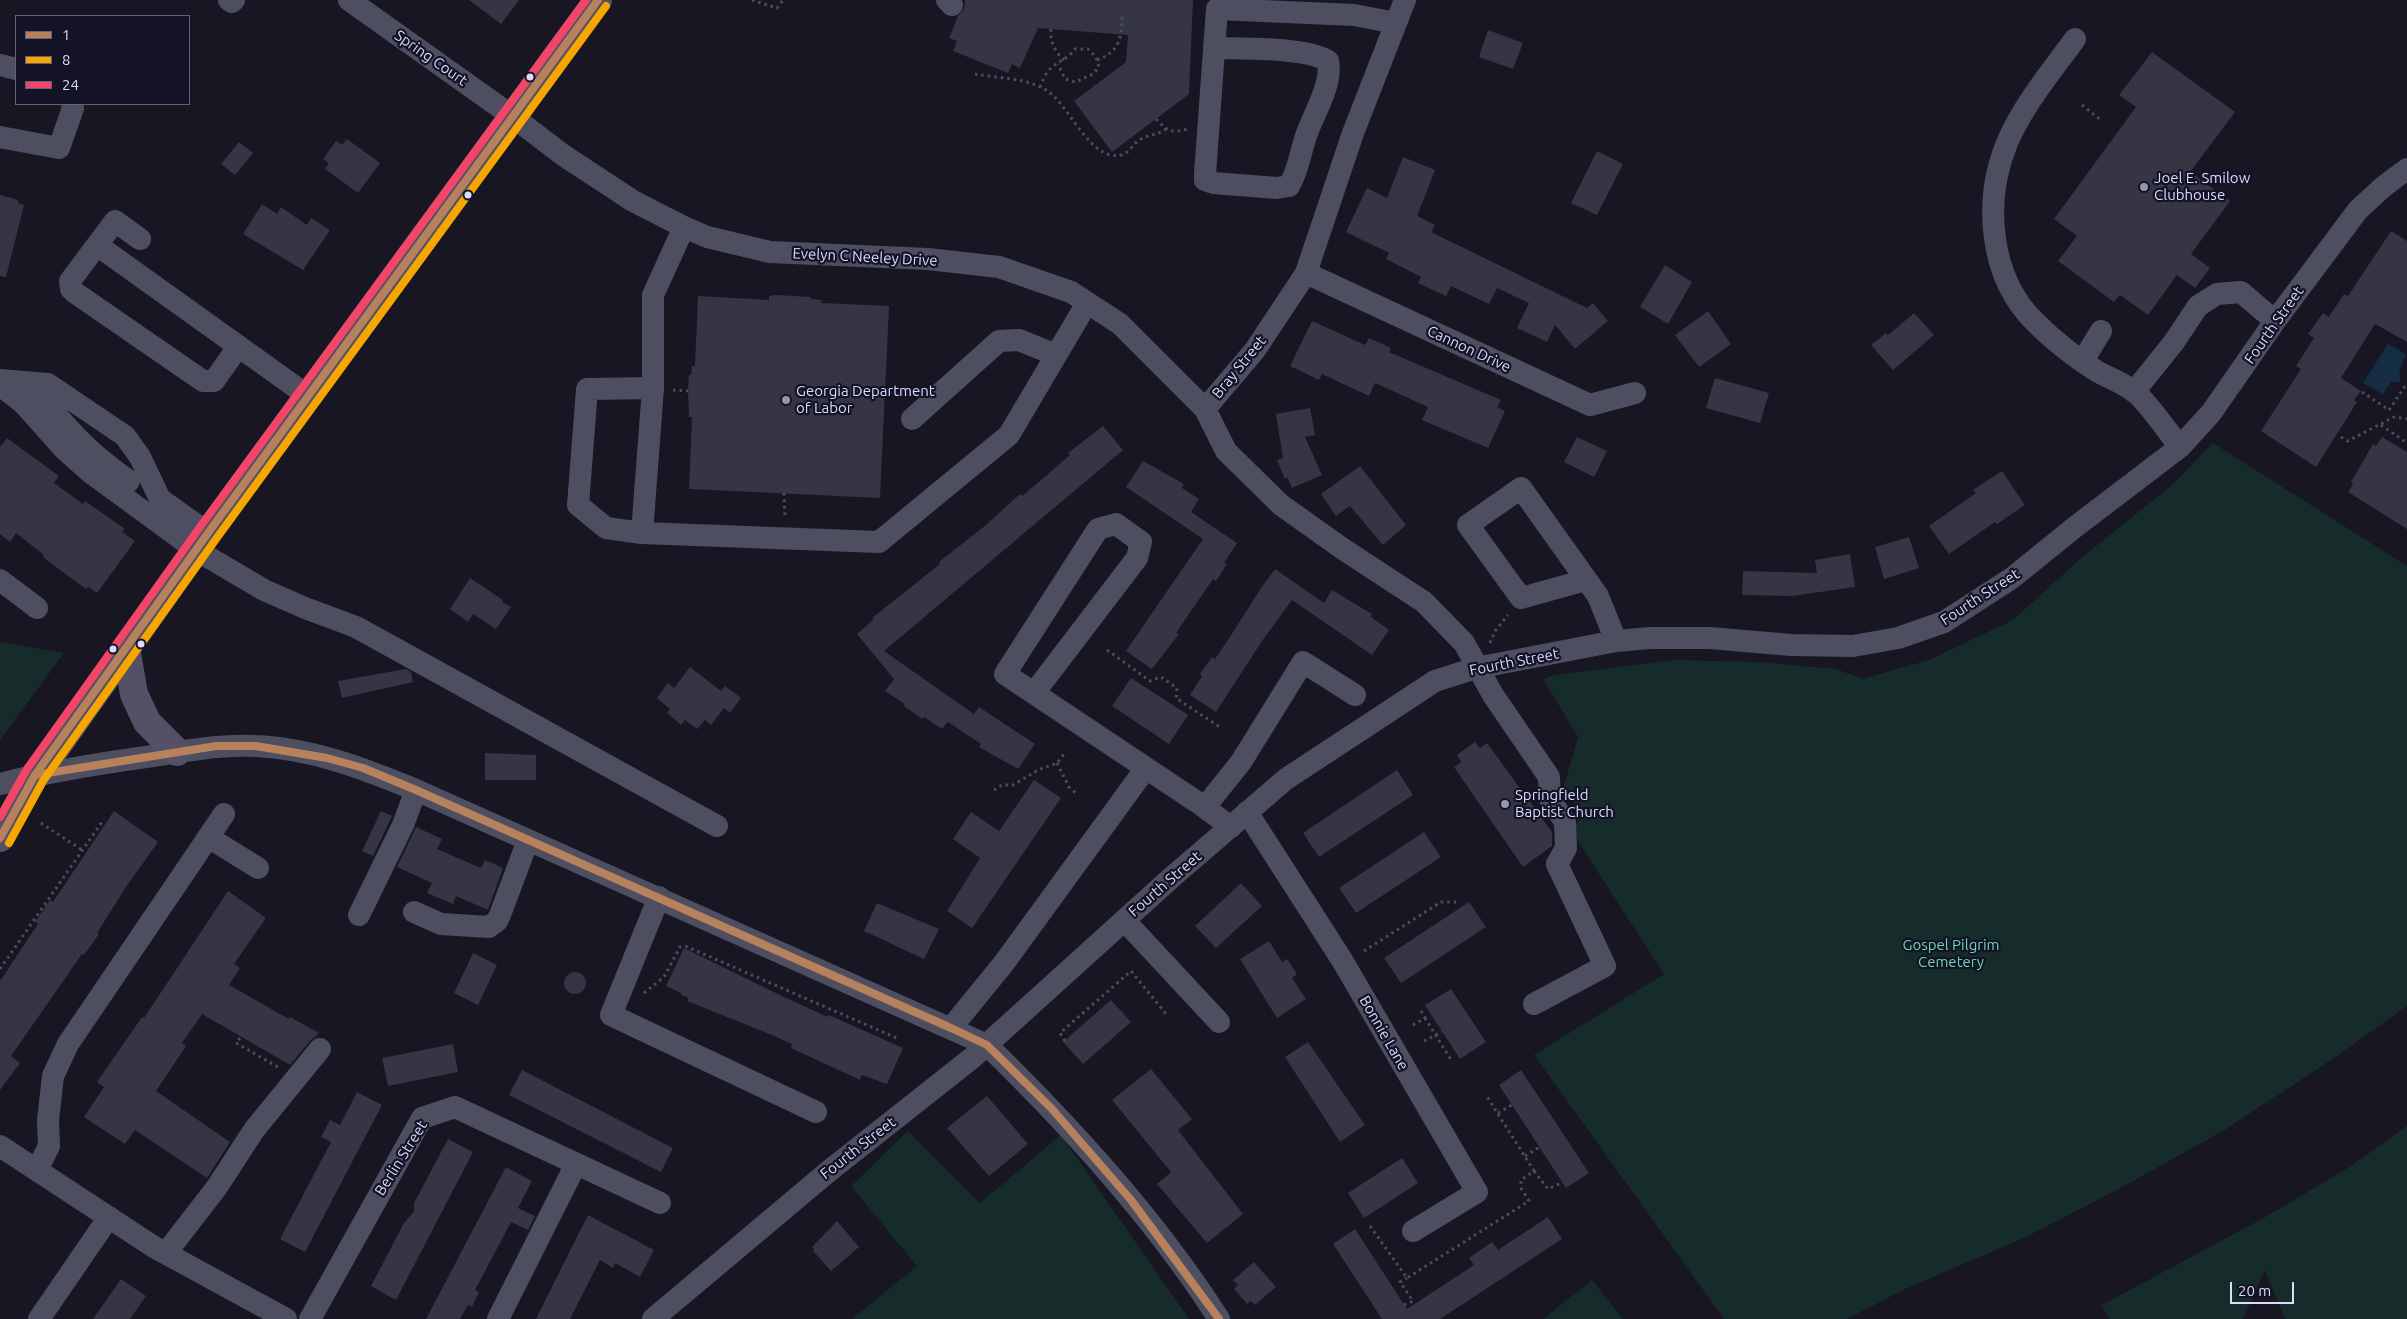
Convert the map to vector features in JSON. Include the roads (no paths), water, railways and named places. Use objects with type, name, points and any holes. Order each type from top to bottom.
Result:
[{"type":"main road","points":[[0,838],[35,775],[202,541],[598,0]]},
{"type":"main road","points":[[126,648],[134,694],[147,722],[177,752]]},
{"type":"street","points":[[229,0],[232,2],[234,0]]},
{"type":"street","name":"Spring Court","points":[[349,0],[512,116]]},
{"type":"street","name":"Bray Street","points":[[1405,0],[1353,133],[1306,273],[1256,350],[1206,409],[1226,451],[1281,505],[1424,602],[1439,615],[1464,643],[1476,668],[1549,777],[1550,799],[1565,822],[1566,848],[1557,864],[1596,942],[1605,966],[1534,1004]]},
{"type":"street","points":[[1214,48],[1299,52],[1320,56],[1328,61],[1330,69],[1306,138],[1297,172],[1289,186],[1277,188],[1213,183],[1204,180],[1214,48],[1218,4],[1354,15],[1396,23]]},
{"type":"street","points":[[2075,39],[2040,86],[2018,120],[2006,144],[1995,193],[1994,227],[2006,284],[2019,304],[2036,323],[2081,359],[2134,392],[2180,447]]},
{"type":"street","points":[[0,64],[15,69]]},
{"type":"street","points":[[0,137],[59,148],[73,108],[72,105]]},
{"type":"street","name":"Evelyn C Neeley Drive","points":[[512,116],[563,155],[633,201],[684,228],[707,237],[770,252],[928,259],[999,267],[1071,292],[1120,324],[1206,409]]},
{"type":"street","name":"Fourth Street","points":[[653,1319],[828,1171],[987,1045],[1124,920],[1286,779],[1435,680],[1476,668],[1616,641],[1680,637],[1791,645],[1853,646],[1898,638],[1935,626],[2012,578],[2180,447],[2211,413],[2274,321],[2358,210],[2383,187],[2407,169]]},
{"type":"street","points":[[140,239],[115,221],[70,281],[71,289],[203,381],[214,381],[238,347]]},
{"type":"street","points":[[642,533],[653,388],[653,295],[684,228]]},
{"type":"street","points":[[97,245],[308,396]]},
{"type":"street","name":"Cannon Drive","points":[[1306,273],[1590,405],[1635,393]]},
{"type":"street","points":[[2134,392],[2174,342],[2198,306],[2217,294],[2241,292],[2274,321]]},
{"type":"street","points":[[653,388],[587,389],[578,505],[606,528],[642,533],[880,542],[1009,435],[1087,303]]},
{"type":"street","points":[[2081,359],[2087,354],[2101,331]]},
{"type":"street","points":[[912,419],[999,341],[1019,340],[1056,355]]},
{"type":"street","points":[[0,382],[48,384],[125,436],[140,457],[160,499],[202,541],[264,590],[356,627],[717,826]]},
{"type":"street","points":[[0,382],[64,437],[101,460],[142,492],[160,499]]},
{"type":"street","points":[[64,437],[92,413]]},
{"type":"street","points":[[64,437],[91,473],[202,541]]},
{"type":"street","points":[[1586,580],[1521,598],[1468,525],[1521,488],[1598,596],[1616,641]]},
{"type":"street","points":[[1034,693],[1137,558],[1142,542],[1116,524],[1098,529],[1005,674],[1205,807],[1239,820]]},
{"type":"street","points":[[0,580],[38,608]]},
{"type":"street","points":[[1205,807],[1241,762],[1303,662],[1355,695]]},
{"type":"street","points":[[0,784],[35,775],[216,746],[256,746],[291,750],[363,768],[416,790],[987,1045],[1052,1109],[1131,1200],[1201,1292],[1219,1319]]},
{"type":"street","points":[[951,1028],[1004,963],[1146,768]]},
{"type":"street","points":[[359,915],[403,825],[416,790]]},
{"type":"street","points":[[37,1170],[49,1146],[48,1120],[53,1076],[68,1044],[224,814]]},
{"type":"street","name":"Bonnie Lane","points":[[1239,820],[1342,960],[1477,1192],[1413,1231]]},
{"type":"street","points":[[208,837],[258,868]]},
{"type":"street","points":[[414,912],[441,924],[489,927],[497,922],[528,840]]},
{"type":"street","points":[[659,897],[611,1015],[816,1112]]},
{"type":"street","points":[[1124,920],[1219,1022]]},
{"type":"street","points":[[166,1253],[217,1187],[254,1130],[320,1049]]},
{"type":"street","name":"Berlin Street","points":[[310,1319],[422,1118],[455,1107],[660,1203]]},
{"type":"street","points":[[0,1146],[166,1253],[286,1319]]},
{"type":"street","points":[[498,1319],[576,1164]]},
{"type":"street","points":[[39,1319],[109,1218]]},
{"type":"water","points":[[2388,344],[2406,354],[2399,371],[2401,375],[2400,382],[2391,382],[2383,394],[2363,383]]},
{"type":"place","name":"Joel E. Smilow Clubhouse","points":[[2144,187]]},
{"type":"place","name":"Georgia Department of Labor","points":[[786,400]]},
{"type":"place","name":"Springfield Baptist Church","points":[[1505,804]]},
{"type":"park label","name":"Gospel Pilgrim Cemetery","points":[[1951,954]]}]
